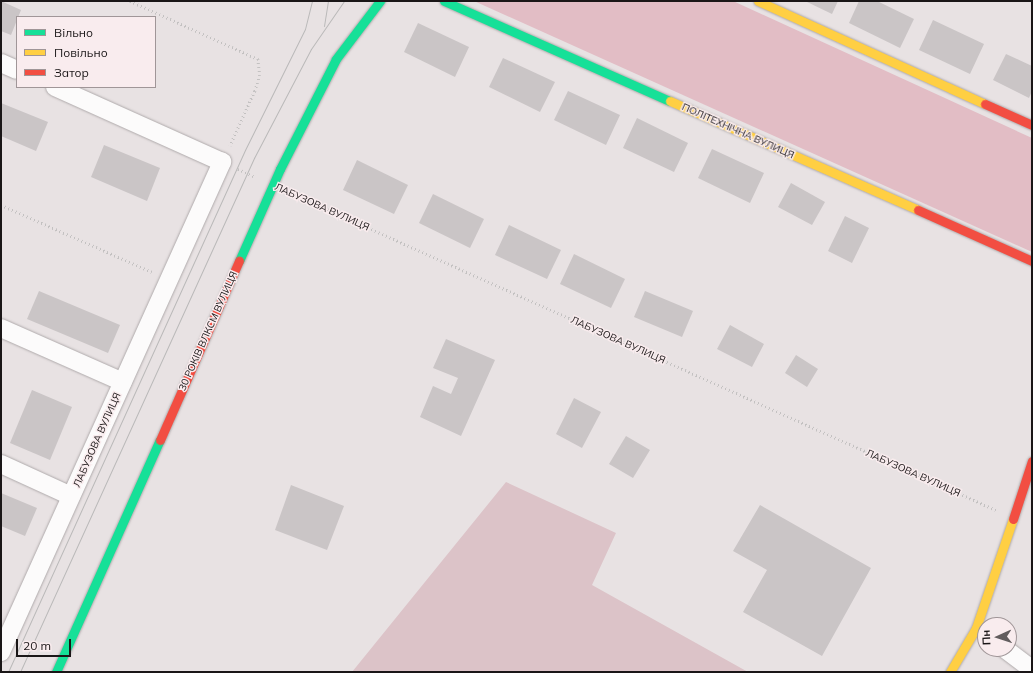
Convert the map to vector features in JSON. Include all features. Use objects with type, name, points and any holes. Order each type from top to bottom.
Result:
[{"type":"street","name":"30 РОКІВ ВЛКСМ ВУЛИЦЯ","points":[[56,672],[272,185],[336,59],[380,1]]},
{"type":"street","name":"ПОЛІТЕХНІЧНА ВУЛИЦЯ","points":[[444,1],[1032,261]]},
{"type":"street","points":[[758,1],[1032,125]]},
{"type":"street","points":[[1,63],[16,70]]},
{"type":"street","points":[[57,88],[222,162]]},
{"type":"street","name":"ЛАБУЗОВА ВУЛИЦЯ","points":[[1,652],[222,162]]},
{"type":"street","points":[[1,328],[123,382]]},
{"type":"street","points":[[985,617],[1013,518],[1032,461]]},
{"type":"street","points":[[1,464],[72,496]]},
{"type":"street","points":[[950,672],[977,636]]},
{"type":"street","points":[[1016,657],[1032,669]]},
{"type":"path","points":[[130,1],[258,59],[260,75],[255,91],[222,162]]},
{"type":"path","name":"ЛАБУЗОВА ВУЛИЦЯ","points":[[222,162],[1013,518]]},
{"type":"path","points":[[1,205],[169,280]]},
{"type":"shaded area","points":[[474,1],[733,1],[1032,138],[1032,252]]},
{"type":"shaded area","points":[[506,482],[616,533],[592,585],[748,672],[352,672]]},
{"type":"building","points":[[1,1],[21,10],[19,16],[16,16],[16,22],[11,35],[1,31]]},
{"type":"building","points":[[805,1],[838,1],[832,14]]},
{"type":"building","points":[[859,1],[877,1],[914,19],[900,48],[849,23]]},
{"type":"building","points":[[933,20],[984,44],[970,74],[919,50]]},
{"type":"building","points":[[418,23],[469,47],[455,77],[404,52]]},
{"type":"building","points":[[1006,54],[1032,66],[1032,91],[1029,98],[993,80]]},
{"type":"building","points":[[503,58],[555,82],[540,112],[489,87]]},
{"type":"building","points":[[568,91],[620,115],[606,145],[554,120]]},
{"type":"building","points":[[1,103],[48,122],[36,151],[1,136]]},
{"type":"building","points":[[637,118],[688,143],[674,172],[623,148]]},
{"type":"building","points":[[104,145],[160,168],[147,201],[91,177]]},
{"type":"building","points":[[712,149],[764,173],[750,203],[698,178]]},
{"type":"building","points":[[357,160],[408,185],[394,214],[343,190]]},
{"type":"building","points":[[791,183],[825,202],[812,225],[778,207]]},
{"type":"building","points":[[433,194],[484,219],[470,248],[419,223]]},
{"type":"building","points":[[845,216],[869,228],[852,263],[828,251]]},
{"type":"building","points":[[509,225],[561,250],[547,279],[495,255]]},
{"type":"building","points":[[574,254],[625,279],[611,308],[560,284]]},
{"type":"building","points":[[39,291],[120,325],[108,353],[27,319]]},
{"type":"building","points":[[645,291],[693,311],[682,337],[634,317]]},
{"type":"building","points":[[730,325],[764,344],[752,367],[717,349]]},
{"type":"building","points":[[446,339],[495,360],[461,436],[420,417],[433,386],[451,394],[458,378],[433,368]]},
{"type":"building","points":[[796,355],[818,369],[807,387],[785,373]]},
{"type":"building","points":[[32,390],[72,407],[50,460],[10,443]]},
{"type":"building","points":[[574,398],[601,412],[582,448],[556,434]]},
{"type":"building","points":[[626,436],[650,450],[633,478],[609,464]]},
{"type":"building","points":[[291,485],[344,506],[327,550],[275,530]]},
{"type":"building","points":[[1,493],[37,508],[25,536],[1,526]]},
{"type":"building","points":[[760,505],[871,568],[822,656],[743,612],[767,570],[733,551]]},
{"type":"tram line","points":[[8,672],[245,150],[305,29],[312,1]]},
{"type":"tram line","points":[[324,26],[328,1]]},
{"type":"tram line","points":[[20,672],[254,158],[311,49],[344,1]]},
{"type":"traffic: fast","points":[[239,261],[280,169],[336,59],[380,1]]},
{"type":"traffic: fast","points":[[444,1],[670,101]]},
{"type":"traffic: fast","points":[[56,672],[160,440]]},
{"type":"traffic: slow","points":[[758,1],[985,104]]},
{"type":"traffic: slow","points":[[670,101],[918,210]]},
{"type":"traffic: slow","points":[[950,672],[976,628],[1013,519]]},
{"type":"traffic: jam","points":[[985,104],[1032,125]]},
{"type":"traffic: jam","points":[[918,210],[1032,261]]},
{"type":"traffic: jam","points":[[160,440],[239,261]]},
{"type":"traffic: jam","points":[[1013,519],[1032,461]]}]
